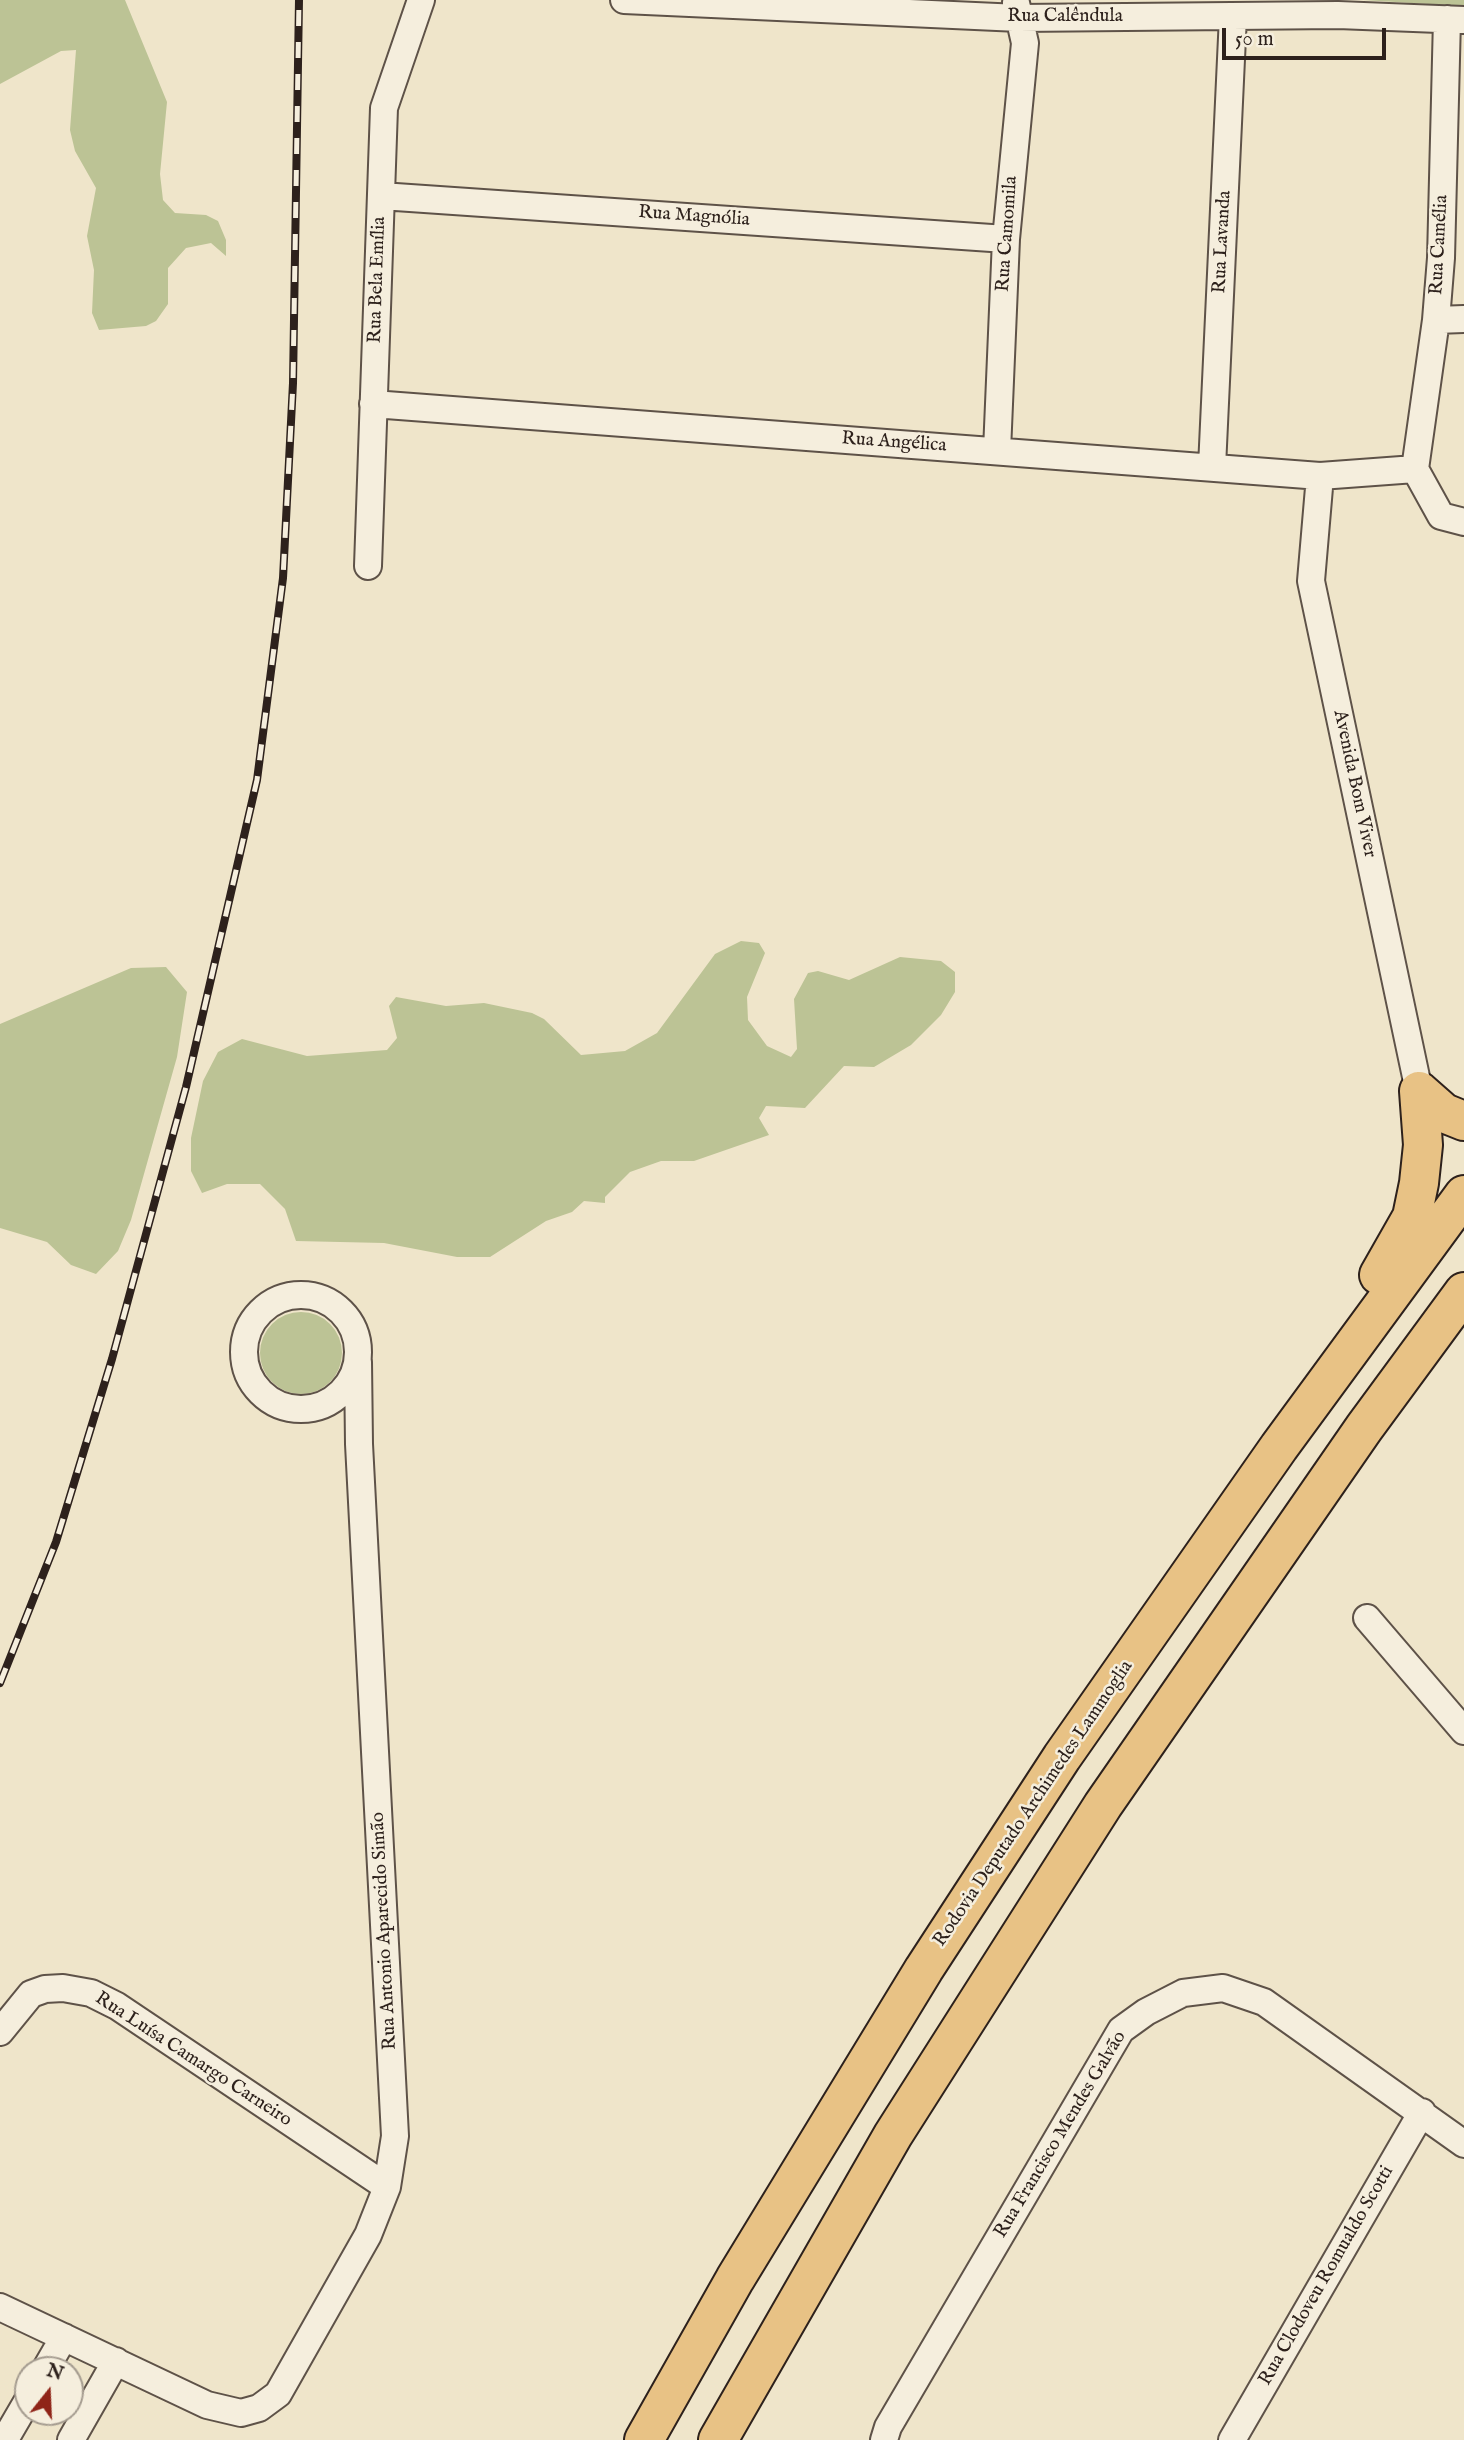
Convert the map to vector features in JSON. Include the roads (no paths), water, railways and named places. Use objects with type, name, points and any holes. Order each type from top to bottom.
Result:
[{"type":"highway","points":[[1419,1091],[1444,1113],[1464,1121]]},
{"type":"highway","points":[[1279,1447],[1317,1373],[1412,1217],[1423,1145],[1419,1091]]},
{"type":"highway","name":"Rodovia Deputado Archimedes Lammoglia","points":[[644,2440],[735,2279],[990,1865],[1062,1757],[1279,1447],[1464,1195]]},
{"type":"highway","points":[[718,2440],[893,2135],[1103,1805],[1364,1428],[1464,1292]]},
{"type":"street","name":"Rua Bela Emília","points":[[368,566],[384,108],[421,0]]},
{"type":"street","name":"Rua Calêndula","points":[[624,0],[1233,16],[1338,15],[1455,20]]},
{"type":"street","name":"Rua Camomila","points":[[997,451],[1006,239],[1025,43],[1017,9]]},
{"type":"street","name":"Rua Lavanda","points":[[1212,467],[1233,16]]},
{"type":"street","name":"Rua Camélia","points":[[1415,469],[1436,320],[1455,20]]},
{"type":"street","name":"Rua Magnólia","points":[[381,196],[1006,239]]},
{"type":"street","points":[[1436,320],[1464,319]]},
{"type":"street","name":"Rua Angélica","points":[[373,404],[1320,476],[1415,469]]},
{"type":"street","points":[[1415,469],[1441,516],[1464,523]]},
{"type":"street","name":"Avenida Bom Viver","points":[[1320,476],[1311,581],[1419,1091]]},
{"type":"street","name":"Rua Antonio Aparecido Simão","points":[[116,2361],[207,2404],[241,2413],[260,2408],[278,2394],[368,2235],[387,2187],[396,2136],[359,1444],[358,1344],[353,1326],[342,1312],[327,1301],[310,1296],[291,1296],[273,1302],[258,1314],[247,1331],[243,1350],[246,1370],[255,1387],[269,1400],[287,1408],[307,1410],[326,1404]]},
{"type":"street","points":[[358,1362],[352,1380],[341,1394],[326,1404],[359,1444]]},
{"type":"street","points":[[1367,1618],[1464,1731]]},
{"type":"street","name":"Rua Luísa Camargo Carneiro","points":[[0,2032],[31,1994],[45,1989],[63,1988],[91,1993],[117,2006],[387,2187]]},
{"type":"street","name":"Rua Francisco Mendes Galvão","points":[[884,2440],[888,2427],[1121,2029],[1146,2012],[1183,1993],[1223,1988],[1264,2002],[1464,2144]]},
{"type":"street","name":"Rua Clodoveu Romualdo Scotti","points":[[1232,2440],[1422,2112]]},
{"type":"street","points":[[0,2307],[116,2361],[71,2440]]},
{"type":"street","points":[[53,2356],[64,2337]]},
{"type":"railway","points":[[0,1683],[56,1542],[112,1359],[186,1087],[257,780],[283,578],[293,383],[299,0]]}]
